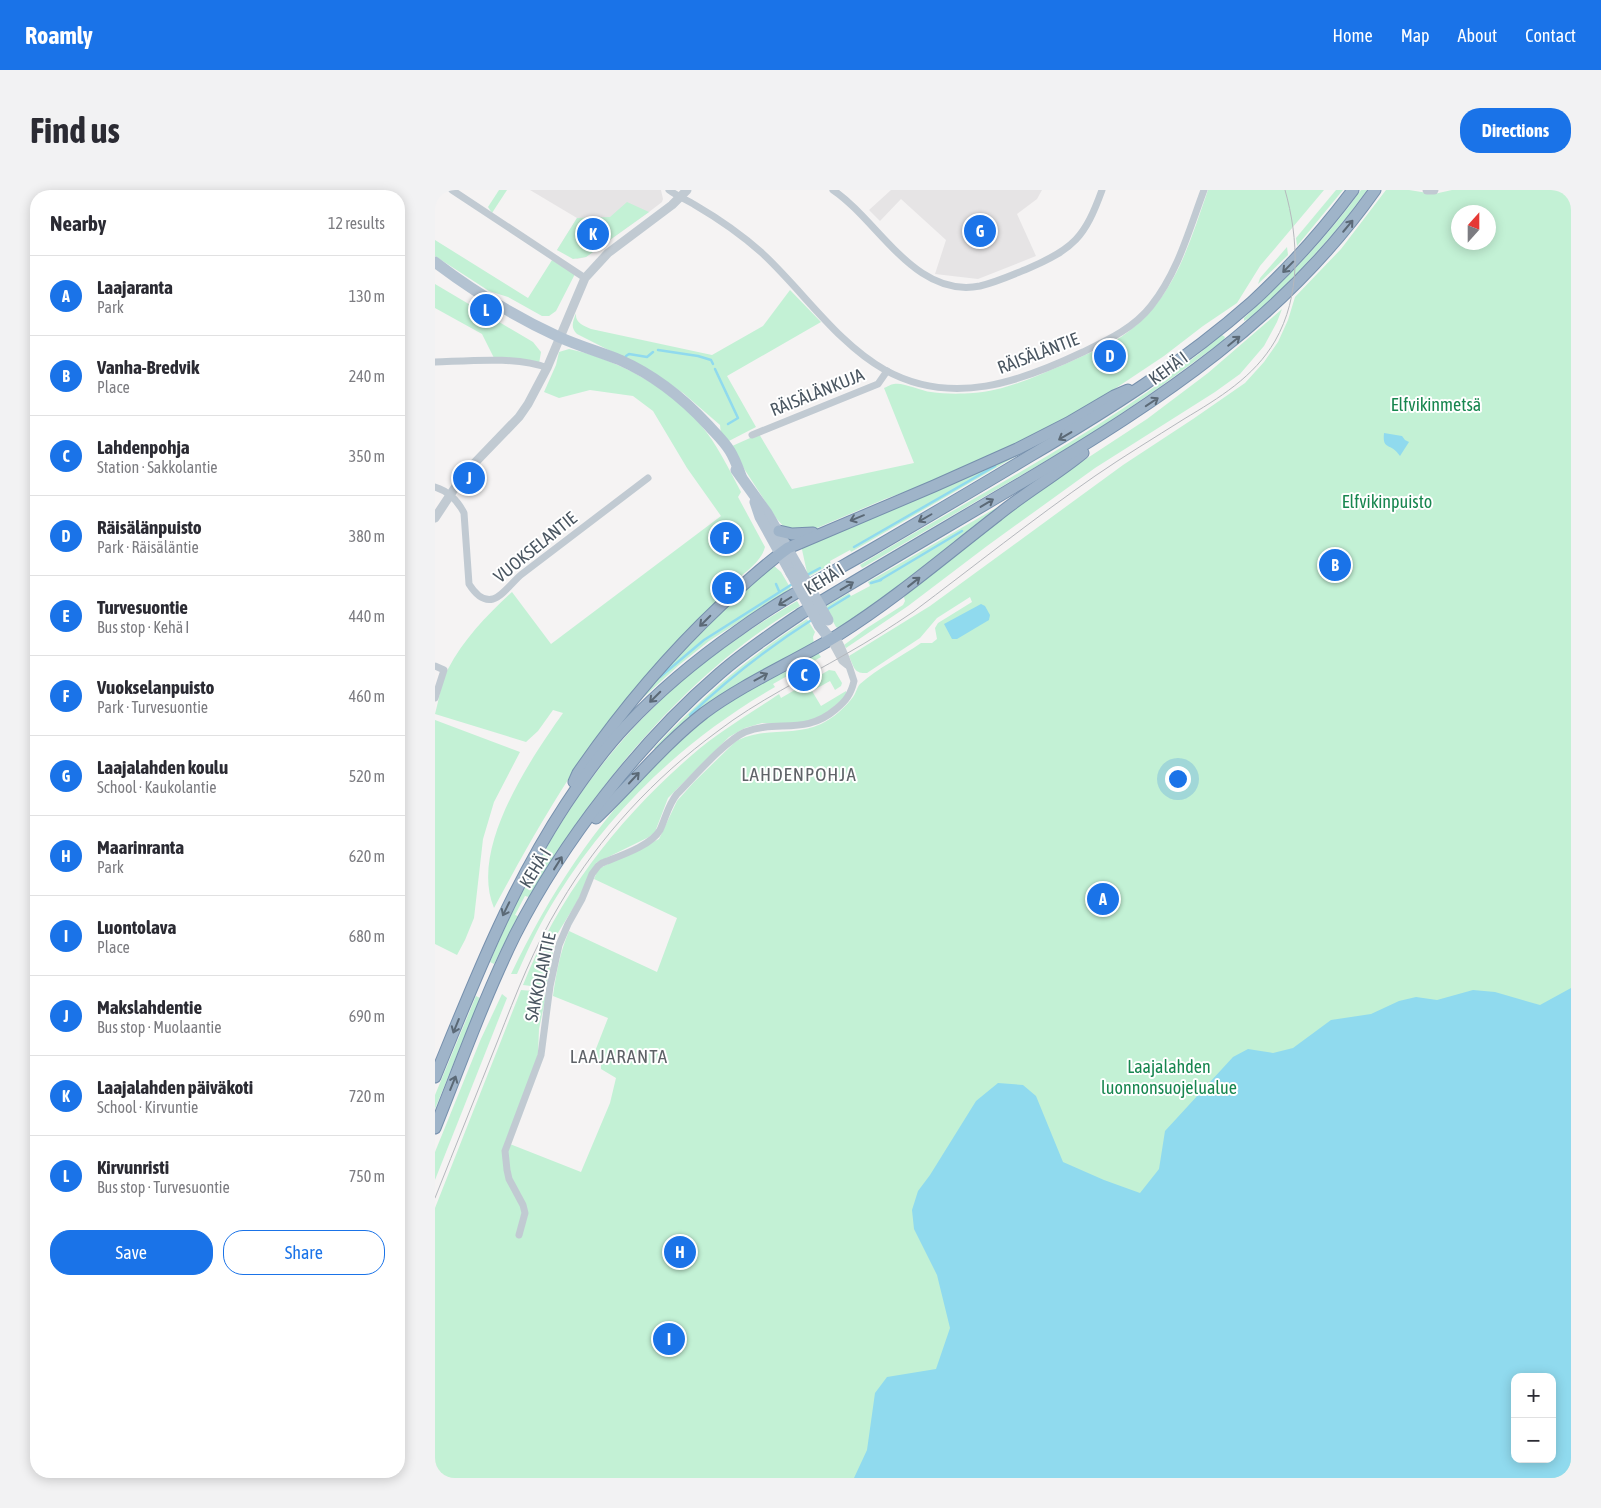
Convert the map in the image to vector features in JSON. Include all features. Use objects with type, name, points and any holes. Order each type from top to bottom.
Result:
[{"type":"highway","name":"KEHÄ I","points":[[435,1077],[483,960],[514,892],[555,821],[584,777],[623,729],[670,682],[737,631],[1100,415],[1150,381],[1210,337],[1251,302],[1305,248],[1353,190]]},
{"type":"highway","name":"KEHÄ I","points":[[435,1128],[491,988],[532,905],[575,837],[600,802],[691,699],[760,642],[802,613],[1111,429],[1196,371],[1259,319],[1300,280],[1357,216],[1375,190]]},
{"type":"highway","points":[[555,821],[578,773],[642,687],[705,620],[765,565],[784,551],[827,530],[934,486],[1017,448],[1068,423],[1114,396],[1150,381]]},
{"type":"highway","points":[[575,837],[606,808],[655,756],[704,714],[729,695],[833,637],[903,591],[1009,506],[1065,468],[1111,429]]},
{"type":"highway","points":[[779,531],[792,534],[827,530]]},
{"type":"main road","points":[[435,262],[493,301],[560,337],[619,360],[649,375],[686,403],[722,439],[731,452],[741,476],[779,531],[784,551]]},
{"type":"main road","points":[[752,493],[760,517],[784,551],[823,623],[833,637]]},
{"type":"street","points":[[451,190],[585,278]]},
{"type":"street","name":"RÄISÄLÄNTIE","points":[[669,190],[684,193],[762,253],[853,346],[887,371],[909,380],[944,388],[982,388],[1018,380],[1045,370],[1110,339],[1135,322],[1150,308],[1179,260],[1204,190]]},
{"type":"street","points":[[833,190],[851,204],[919,271],[946,284],[972,287],[998,280],[1047,261],[1073,244],[1089,224],[1102,190]]},
{"type":"street","points":[[1427,190],[1434,190]]},
{"type":"street","points":[[435,518],[465,474],[519,417],[539,386],[585,278],[608,253],[684,193]]},
{"type":"street","points":[[435,362],[531,362],[547,368]]},
{"type":"street","name":"RÄISÄLÄNKUJA","points":[[752,435],[878,384],[887,371]]},
{"type":"street","name":"VUOKSELANTIE","points":[[450,494],[464,513],[469,584],[481,598],[491,600],[497,598],[519,576],[648,478]]},
{"type":"street","points":[[435,487],[450,494]]},
{"type":"street","name":"SAKKOLANTIE","points":[[519,1234],[525,1213],[507,1170],[505,1152],[541,1055],[550,986],[559,945],[582,899],[591,874],[598,866],[654,838],[660,830],[670,804],[677,794],[733,738],[759,728],[802,726],[822,720],[848,698],[854,681],[847,665],[841,661],[833,637]]},
{"type":"street","points":[[435,666],[444,670],[435,698]]},
{"type":"shaded area","points":[[530,190],[661,190],[663,199],[662,202],[649,212],[586,257],[577,259],[557,250],[577,218]]},
{"type":"shaded area","points":[[891,190],[1042,190],[1037,199],[1017,214],[1036,256],[978,279],[935,274],[946,240],[901,199],[880,221],[869,210]]},
{"type":"green space","points":[[499,190],[507,190],[492,213],[488,207]]},
{"type":"green space","points":[[1208,190],[1324,190],[1260,266],[1237,303],[1164,356],[1092,404],[1059,423],[938,480],[885,499],[817,528],[803,531],[784,527],[776,518],[730,447],[759,434],[792,489],[914,463],[884,388],[892,384],[898,384],[936,393],[985,392],[1019,383],[1063,365],[1121,337],[1139,323],[1167,290],[1186,252]]},
{"type":"green space","points":[[1336,190],[1343,190],[1297,246],[1296,238]]},
{"type":"green space","points":[[1361,190],[1367,190],[1324,244],[1261,309],[1244,321],[1244,318],[1321,241]]},
{"type":"green space","name":"Laajalahden luonnonsuojelualue","points":[[1386,190],[1409,190],[1434,194],[1452,190],[1571,190],[1571,1478],[435,1478],[435,1208],[521,990],[533,991],[540,989],[546,996],[539,1029],[538,1054],[523,1099],[505,1142],[581,1172],[610,1103],[616,1078],[601,1069],[601,1064],[592,1059],[608,1018],[553,996],[559,963],[569,931],[657,972],[677,918],[594,879],[598,869],[659,839],[677,801],[735,742],[756,734],[800,730],[821,724],[843,709],[853,697],[860,684],[874,673],[921,643],[932,643],[937,639],[935,628],[938,623],[972,602],[970,597],[937,618],[920,638],[867,673],[857,671],[849,656],[930,606],[1123,465],[1245,383],[1264,362],[1278,342],[1288,320],[1295,297],[1341,249]]},
{"type":"green space","points":[[627,202],[649,212],[586,257],[573,259],[557,250],[577,218],[610,217]]},
{"type":"green space","points":[[435,240],[528,298],[552,260],[575,274],[556,311],[549,316],[542,316],[508,297],[489,291],[435,256]]},
{"type":"green space","points":[[1287,247],[1288,255],[1258,284],[1260,278]]},
{"type":"green space","points":[[435,284],[533,342],[541,352],[539,364],[495,360],[482,334],[435,308]]},
{"type":"green space","points":[[790,290],[821,322],[727,376],[756,427],[727,442],[721,434],[720,425],[683,393],[652,372],[577,334],[573,327],[576,313],[578,321],[591,329],[712,355],[763,326]]},
{"type":"green space","points":[[1282,309],[1264,346],[1240,374],[1215,392],[1095,468],[908,606],[846,648],[844,645],[903,605],[904,597],[914,587],[1028,497],[1147,419],[1208,373]]},
{"type":"green space","points":[[1222,335],[1225,337],[1224,340],[1090,435],[862,568],[860,565],[1092,429],[1180,368]]},
{"type":"green space","points":[[569,349],[604,359],[641,376],[674,398],[688,411],[712,440],[722,457],[741,492],[738,497],[765,547],[763,553],[750,568],[715,595],[718,599],[711,608],[643,679],[597,738],[550,809],[494,908],[488,885],[490,859],[496,833],[520,780],[563,713],[553,710],[538,731],[526,742],[435,714],[444,680],[454,658],[477,628],[512,592],[551,644],[721,516],[687,468],[653,411],[633,396],[590,390],[559,398],[544,392],[556,365],[559,352]]},
{"type":"green space","points":[[1025,451],[851,552],[850,550],[830,561],[831,564],[808,577],[801,545]]},
{"type":"green space","points":[[1001,505],[907,582],[838,628],[836,627],[825,607],[849,593],[851,596],[870,586],[868,582]]},
{"type":"green space","points":[[772,564],[781,572],[791,589],[709,641],[635,705],[672,658]]},
{"type":"green space","points":[[797,601],[800,606],[759,633],[720,663],[682,698],[647,735],[583,814],[529,897],[525,896],[515,915],[518,916],[494,964],[490,962],[539,860],[579,796],[626,736],[685,678],[758,624]]},
{"type":"green space","points":[[807,619],[815,632],[813,637],[814,644],[656,750],[654,748],[726,679],[785,633]]},
{"type":"green space","points":[[817,651],[821,657],[773,684],[775,687],[711,729],[653,778],[626,805],[578,864],[546,915],[517,974],[511,974],[526,943],[560,884],[599,829],[643,777],[685,737],[717,711],[754,687]]},
{"type":"green space","points":[[829,670],[835,671],[842,683],[841,686],[835,690],[830,681],[812,691],[821,706],[846,691],[847,694],[843,699],[820,718],[799,723],[762,723],[745,728],[729,737],[668,798],[655,832],[649,837],[596,863],[577,902],[556,936],[547,984],[523,985],[554,920],[573,889],[616,832],[665,779],[692,755],[734,723],[779,694],[781,698]]},
{"type":"green space","points":[[435,720],[520,752],[494,802],[483,839],[474,918],[457,955],[435,944]]},
{"type":"green space","points":[[502,994],[507,998],[435,1180],[435,1152],[480,1041]]},
{"type":"green space","points":[[476,996],[480,998],[435,1109],[435,1095]]},
{"type":"water","points":[[1384,433],[1402,436],[1409,442],[1400,456],[1384,442]]},
{"type":"water","points":[[981,604],[985,606],[990,615],[989,620],[957,639],[952,639],[944,624]]},
{"type":"water","points":[[1571,988],[1571,1478],[854,1478],[867,1450],[875,1393],[887,1377],[936,1369],[950,1328],[937,1275],[914,1229],[912,1210],[918,1191],[976,1101],[998,1083],[1023,1085],[1036,1096],[1063,1162],[1140,1193],[1159,1169],[1165,1131],[1233,1057],[1248,1049],[1273,1053],[1293,1048],[1331,1020],[1371,1014],[1399,1001],[1416,997],[1437,1000],[1473,990],[1495,992],[1540,1005]]},
{"type":"waterway","points":[[658,350],[698,356],[711,360],[713,364]]},
{"type":"waterway","points":[[626,356],[629,354],[647,357],[653,352]]},
{"type":"waterway","points":[[715,369],[738,418],[728,424]]},
{"type":"waterway","points":[[854,547],[995,466]]},
{"type":"waterway","points":[[880,580],[962,531]]},
{"type":"waterway","points":[[807,575],[820,568]]},
{"type":"waterway","points":[[871,583],[881,580]]},
{"type":"waterway","points":[[660,677],[704,640],[794,583]]},
{"type":"waterway","points":[[776,584],[779,591]]},
{"type":"waterway","points":[[826,610],[849,596]]},
{"type":"waterway","points":[[690,715],[749,664],[813,619]]},
{"type":"tram line","points":[[435,1198],[534,954],[560,904],[611,832],[650,788],[694,749],[733,720],[905,618],[1072,492],[1117,461],[1210,403],[1246,376],[1275,341],[1283,324],[1293,286],[1295,247],[1290,209],[1285,190]]},
{"type":"place","name":"Laajalahden koulu","points":[[980,231]]},
{"type":"place","name":"Laajalahden päiväkoti","points":[[593,234]]},
{"type":"place","name":"Kirvunristi","points":[[486,310]]},
{"type":"place","name":"Räisälänpuisto","points":[[1110,356]]},
{"type":"place","name":"Makslahdentie","points":[[469,478]]},
{"type":"place","name":"Vuokselanpuisto","points":[[726,538]]},
{"type":"place","name":"Vanha-Bredvik","points":[[1335,565]]},
{"type":"place","name":"Turvesuontie","points":[[728,588]]},
{"type":"place","name":"Lahdenpohja","points":[[804,675]]},
{"type":"place","name":"Laajaranta","points":[[1103,899]]},
{"type":"place","name":"Maarinranta","points":[[680,1252]]},
{"type":"place","name":"Luontolava","points":[[669,1339]]},
{"type":"district","name":"LAHDENPOHJA","points":[[799,774]]},
{"type":"district","name":"LAAJARANTA","points":[[619,1056]]},
{"type":"park label","name":"Elfvikinmetsä","points":[[1436,404]]},
{"type":"park label","name":"Elfvikinpuisto","points":[[1387,501]]}]
